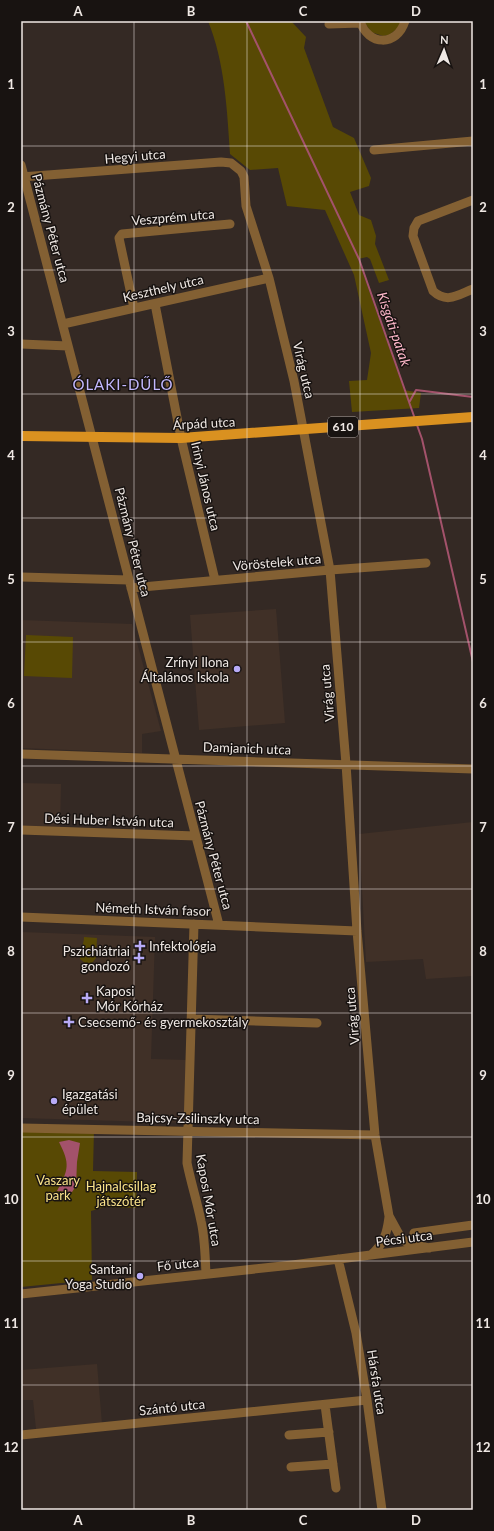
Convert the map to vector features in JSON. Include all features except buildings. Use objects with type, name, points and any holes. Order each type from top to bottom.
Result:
[{"type":"main road","name":"Árpád utca","points":[[21,436],[181,438],[473,417]]},
{"type":"street","points":[[329,24],[360,22],[366,33],[372,38],[386,40],[398,34],[405,21]]},
{"type":"street","points":[[374,150],[473,141]]},
{"type":"street","name":"Hegyi utca","points":[[23,177],[221,162],[231,163],[241,171],[244,177]]},
{"type":"street","name":"Pázmány Péter utca","points":[[21,165],[219,925]]},
{"type":"street","name":"Virág utca","points":[[244,177],[246,206],[269,278],[294,381],[330,570],[346,764],[357,931],[375,1135],[389,1216],[388,1230],[385,1239],[380,1248],[371,1255]]},
{"type":"street","points":[[473,200],[418,221],[414,228],[413,236],[433,291],[440,297],[448,298],[473,289]]},
{"type":"street","name":"Veszprém utca","points":[[134,308],[119,238],[122,234],[230,224]]},
{"type":"street","name":"Keszthely utca","points":[[63,324],[269,278]]},
{"type":"street","name":"Irinyi János utca","points":[[155,304],[181,438],[214,580]]},
{"type":"street","points":[[21,344],[68,346]]},
{"type":"street","name":"Vöröstelek utca","points":[[21,577],[130,584],[214,580],[426,563]]},
{"type":"street","name":"Damjanich utca","points":[[21,754],[473,769]]},
{"type":"street","name":"Dési Huber István utca","points":[[21,830],[196,836]]},
{"type":"street","name":"Németh István fasor","points":[[21,917],[357,931]]},
{"type":"street","name":"Kaposi Mór utca","points":[[194,924],[187,1163],[191,1186],[201,1221],[206,1274]]},
{"type":"street","points":[[191,1019],[317,1023]]},
{"type":"street","name":"Bajcsy-Zsilinszky utca","points":[[21,1128],[375,1135]]},
{"type":"street","name":"Virág utca","points":[[389,1216],[401,1238],[406,1242],[429,1248]]},
{"type":"street","points":[[414,1233],[473,1225]]},
{"type":"street","name":"Pécsi utca","points":[[338,1259],[473,1242]]},
{"type":"street","name":"Fő utca","points":[[21,1294],[338,1259]]},
{"type":"street","name":"Hársfa utca","points":[[338,1259],[356,1333],[382,1510]]},
{"type":"street","name":"Szántó utca","points":[[21,1435],[367,1400]]},
{"type":"street","points":[[325,1405],[336,1488]]},
{"type":"street","points":[[289,1435],[329,1432]]},
{"type":"street","points":[[291,1467],[333,1464]]},
{"type":"shaded area","name":"Zrínyi Ilona Általános Iskola","points":[[276,609],[285,723],[199,730],[190,615]]},
{"type":"shaded area","points":[[21,620],[132,624],[161,731],[142,734],[142,753],[21,748]]},
{"type":"shaded area","points":[[21,783],[61,784],[60,830],[21,829]]},
{"type":"shaded area","points":[[473,822],[473,976],[426,979],[423,959],[366,962],[359,834]]},
{"type":"shaded area","name":"Kaposi Mór Kórház","points":[[21,932],[155,937],[151,1059],[187,1060],[185,1123],[21,1118]]},
{"type":"shaded area","points":[[69,1140],[80,1143],[77,1162],[76,1186],[72,1192],[57,1191],[66,1172],[67,1166],[65,1156],[59,1142]]},
{"type":"shaded area","points":[[97,1364],[102,1424],[36,1429],[33,1400],[21,1400],[21,1370]]},
{"type":"green space","points":[[208,21],[291,21],[306,37],[304,48],[333,127],[354,138],[371,178],[369,186],[350,192],[359,215],[371,220],[376,236],[375,244],[389,280],[379,283],[370,259],[367,257],[358,259],[404,390],[421,393],[419,408],[352,412],[349,381],[367,380],[371,353],[354,275],[325,210],[287,206],[278,168],[250,170],[230,154],[222,70],[214,37]]},
{"type":"green space","points":[[364,21],[401,21],[398,28],[389,35],[383,36],[371,32]]},
{"type":"green space","points":[[26,635],[73,637],[72,678],[24,676]]},
{"type":"green space","points":[[84,937],[97,938],[96,958],[92,963],[85,963],[80,959]]},
{"type":"green space","name":"Vaszary park","points":[[21,1128],[94,1129],[93,1171],[137,1172],[136,1208],[105,1207],[91,1211],[92,1280],[21,1287]]},
{"type":"waterway","name":"Kisgáti-patak","points":[[246,21],[359,259],[415,419]]},
{"type":"waterway","points":[[410,401],[416,390],[473,397]]},
{"type":"waterway","name":"Kisgáti-patak","points":[[417,425],[422,439],[473,662]]},
{"type":"place","name":"Zrínyi Ilona Általános Iskola","points":[[237,669]]},
{"type":"place","name":"Infektológia","points":[[140,946]]},
{"type":"place","name":"Pszichiátriai gondozó","points":[[139,958]]},
{"type":"place","name":"Kaposi Mór Kórház","points":[[87,998]]},
{"type":"place","name":"Csecsemő- és gyermekosztály","points":[[69,1022]]},
{"type":"place","name":"Igazgatási épület","points":[[54,1101]]},
{"type":"place","name":"Santani Yoga Studio","points":[[140,1276]]},
{"type":"district","name":"ÓLAKI-DŰLŐ","points":[[123,385]]},
{"type":"park label","name":"Hajnalcsillag játszótér","points":[[121,1194]]}]
